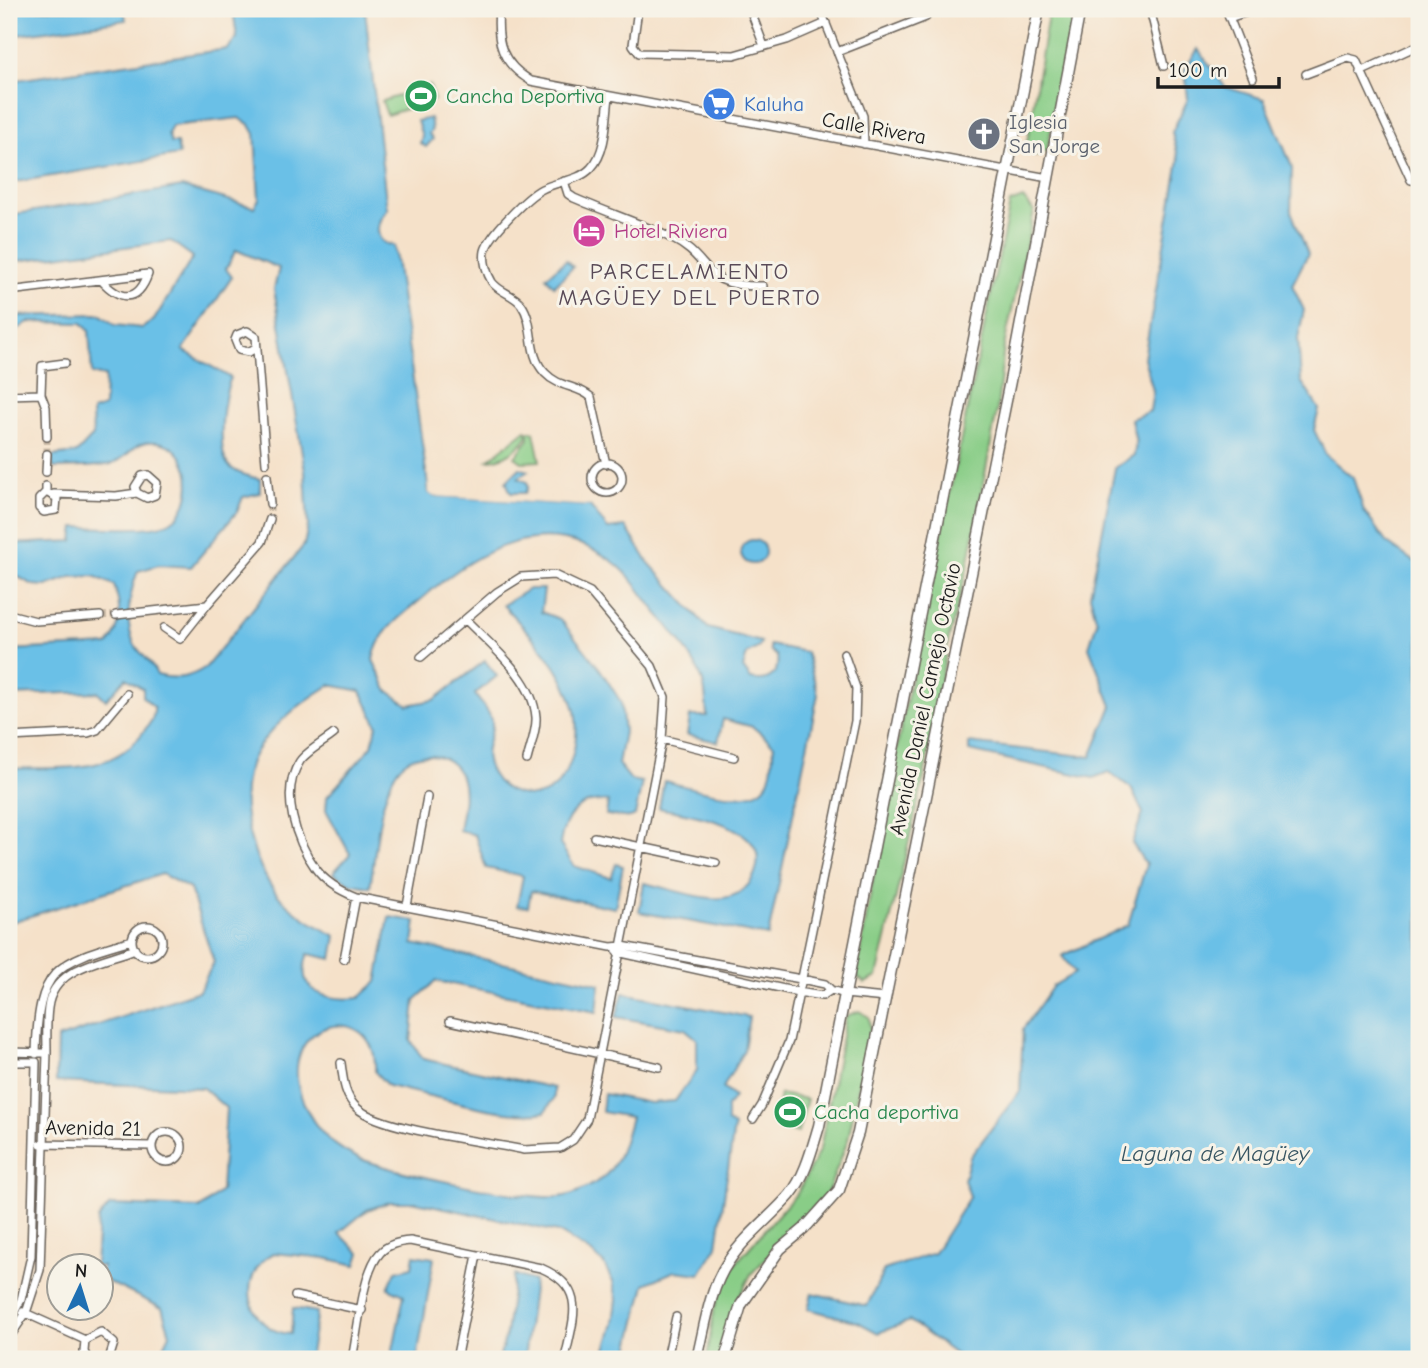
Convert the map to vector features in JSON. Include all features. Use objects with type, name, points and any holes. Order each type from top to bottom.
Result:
[{"type":"main road","name":"Avenida Daniel Camejo Octavio","points":[[697,1359],[710,1302],[727,1263],[757,1225],[791,1194],[807,1164],[819,1126],[1039,9]]},
{"type":"main road","name":"Avenida Daniel Camejo Octavio","points":[[725,1359],[741,1304],[780,1249],[804,1229],[839,1189],[858,1133],[1080,9]]},
{"type":"street","name":"Calle Rivera","points":[[499,9],[498,43],[504,58],[516,72],[531,80],[609,97],[1048,178]]},
{"type":"street","points":[[639,9],[633,45],[639,53],[734,55],[826,23]]},
{"type":"street","points":[[750,9],[764,46]]},
{"type":"street","points":[[820,9],[863,116],[864,144]]},
{"type":"street","points":[[1150,9],[1164,66]]},
{"type":"street","points":[[1226,9],[1253,78]]},
{"type":"street","points":[[1229,18],[1256,9]]},
{"type":"street","points":[[837,52],[926,17]]},
{"type":"street","points":[[1360,72],[1418,47]]},
{"type":"street","points":[[1306,74],[1348,58],[1356,60],[1411,180],[1419,181]]},
{"type":"street","points":[[606,464],[591,397],[585,392],[558,384],[544,373],[532,350],[524,309],[509,293],[494,284],[485,265],[488,245],[522,206],[539,190],[581,176],[598,158],[609,97]]},
{"type":"street","points":[[564,181],[568,194],[574,198],[677,242],[714,276],[737,287],[763,286]]},
{"type":"street","points":[[9,291],[148,274],[144,288],[134,296],[123,296],[101,280]]},
{"type":"street","points":[[255,348],[266,463]]},
{"type":"street","points":[[47,438],[46,407],[41,394],[42,366],[65,363]]},
{"type":"street","points":[[9,395],[41,394]]},
{"type":"street","points":[[46,472],[47,454]]},
{"type":"street","points":[[606,464],[618,469],[622,478],[616,490],[607,493],[598,489],[593,481],[597,468],[606,464]]},
{"type":"street","points":[[267,477],[270,504]]},
{"type":"street","points":[[49,491],[116,496],[137,493]]},
{"type":"street","points":[[164,628],[180,639],[262,542],[270,519]]},
{"type":"street","points":[[341,1063],[343,1084],[353,1101],[379,1121],[524,1150],[545,1150],[560,1148],[582,1131],[601,1055],[639,846],[662,739],[664,697],[652,666],[583,587],[554,575],[521,578],[497,592],[421,657]]},
{"type":"street","points":[[116,615],[207,605]]},
{"type":"street","points":[[9,614],[36,621],[100,616]]},
{"type":"street","points":[[466,620],[511,668],[531,695],[536,720],[527,760]]},
{"type":"street","points":[[753,1119],[762,1105],[785,1050],[855,721],[856,688],[844,654]]},
{"type":"street","points":[[9,737],[88,733],[97,730],[127,694]]},
{"type":"street","points":[[334,734],[301,759],[292,777],[290,799],[294,821],[317,870],[331,884],[356,898],[611,947],[622,946],[801,979],[825,984],[831,990],[845,994],[885,998]]},
{"type":"street","points":[[662,739],[734,757]]},
{"type":"street","points":[[407,906],[427,797]]},
{"type":"street","points":[[594,837],[716,863]]},
{"type":"street","points":[[344,959],[356,898]]},
{"type":"street","points":[[144,926],[158,930],[163,939],[160,949],[153,955],[143,955],[135,949],[132,940],[136,931],[144,926]]},
{"type":"street","points":[[9,1321],[16,1308],[31,1256],[37,1014],[51,977],[68,962],[132,940]]},
{"type":"street","points":[[611,947],[620,956],[798,992],[822,996],[831,990]]},
{"type":"street","points":[[9,1338],[26,1313],[40,1270],[48,1006],[52,993],[73,970],[135,949]]},
{"type":"street","points":[[450,1021],[659,1067]]},
{"type":"street","points":[[9,1052],[47,1053]]},
{"type":"street","points":[[9,1062],[47,1063]]},
{"type":"street","points":[[168,1132],[178,1137],[182,1148],[177,1158],[166,1162],[156,1157],[152,1146],[157,1136],[168,1132]]},
{"type":"street","name":"Avenida 21","points":[[34,1144],[152,1146]]},
{"type":"street","points":[[352,1359],[371,1269],[380,1253],[395,1243],[428,1243],[541,1268],[557,1275],[569,1285],[574,1303],[565,1359]]},
{"type":"street","points":[[457,1356],[478,1255]]},
{"type":"street","points":[[295,1296],[362,1310]]},
{"type":"street","points":[[16,1308],[85,1340]]},
{"type":"street","points":[[667,1359],[676,1317]]},
{"type":"street","points":[[88,1359],[84,1352],[85,1340],[94,1333],[106,1334],[114,1343],[110,1359]]},
{"type":"green space","points":[[1049,9],[1075,9],[1047,151],[1036,156],[1026,148]]},
{"type":"green space","name":"Cancha Deportiva","points":[[430,85],[434,100],[412,107],[407,92]]},
{"type":"green space","name":"Cancha Deportiva","points":[[405,94],[409,108],[387,115],[382,101]]},
{"type":"green space","points":[[1023,198],[1034,211],[1004,346],[997,410],[968,566],[948,642],[924,777],[877,977],[865,983],[856,976],[893,766],[1010,203]]},
{"type":"green space","points":[[526,430],[528,435],[516,449],[506,456],[488,460]]},
{"type":"green space","points":[[528,431],[534,432],[540,461],[522,462],[515,457],[529,439]]},
{"type":"green space","points":[[859,1011],[869,1017],[870,1030],[848,1140],[827,1194],[751,1274],[730,1316],[720,1359],[707,1359],[714,1310],[728,1272],[798,1192],[820,1149],[846,1016]]},
{"type":"green space","name":"Cacha deportiva","points":[[780,1094],[807,1099],[798,1133],[774,1125]]},
{"type":"water","points":[[9,9],[124,9],[126,20],[9,36]]},
{"type":"water","points":[[233,9],[365,9],[387,210],[380,220],[378,232],[382,241],[394,245],[429,493],[434,496],[590,506],[608,529],[626,527],[648,562],[708,628],[761,642],[759,647],[747,654],[743,668],[751,679],[763,680],[775,672],[777,656],[770,650],[770,645],[806,652],[818,694],[768,936],[639,912],[644,883],[695,896],[723,898],[743,890],[750,883],[758,856],[752,843],[741,833],[708,819],[659,808],[664,781],[734,796],[759,791],[769,779],[774,745],[753,727],[723,719],[718,742],[687,735],[690,716],[707,716],[704,688],[698,669],[681,642],[629,577],[612,561],[587,547],[562,540],[537,539],[513,543],[467,564],[400,617],[380,640],[373,660],[387,690],[408,705],[434,700],[485,661],[497,676],[475,694],[489,713],[492,723],[486,751],[490,770],[497,781],[509,791],[539,795],[552,789],[562,779],[570,764],[576,717],[567,689],[553,663],[503,605],[529,589],[544,589],[541,612],[560,619],[600,669],[621,702],[624,732],[618,764],[631,780],[642,782],[635,816],[631,818],[606,815],[608,802],[588,803],[574,811],[562,834],[560,844],[574,866],[611,878],[616,864],[623,866],[615,908],[531,891],[528,907],[517,906],[523,876],[486,868],[475,835],[459,830],[464,797],[461,777],[448,761],[430,755],[411,759],[403,764],[390,784],[381,812],[370,887],[352,884],[333,873],[350,854],[326,810],[327,797],[372,746],[377,725],[361,691],[330,685],[309,699],[288,714],[262,742],[249,768],[245,784],[246,819],[255,853],[269,883],[290,907],[336,936],[332,959],[308,954],[305,978],[316,992],[336,998],[359,998],[377,982],[389,917],[416,921],[413,944],[600,984],[597,1012],[436,981],[415,1000],[411,1041],[423,1059],[554,1088],[554,1098],[545,1112],[529,1114],[489,1109],[388,1086],[375,1072],[372,1048],[360,1032],[344,1026],[327,1028],[311,1037],[300,1053],[297,1077],[305,1106],[324,1135],[352,1155],[392,1169],[486,1189],[541,1197],[559,1197],[574,1193],[605,1176],[616,1161],[626,1134],[631,1117],[602,1112],[604,1094],[650,1103],[675,1101],[697,1070],[697,1039],[685,1029],[616,1017],[623,993],[749,1017],[744,1050],[723,1088],[734,1097],[727,1107],[727,1122],[734,1127],[717,1246],[700,1274],[675,1271],[645,1284],[627,1359],[603,1359],[614,1323],[617,1299],[613,1282],[604,1264],[592,1253],[558,1232],[416,1202],[390,1202],[367,1210],[339,1233],[360,1253],[356,1265],[325,1258],[274,1253],[262,1262],[250,1287],[256,1313],[264,1323],[276,1331],[291,1334],[293,1308],[317,1312],[309,1359],[158,1359],[170,1334],[162,1308],[116,1286],[116,1252],[96,1252],[98,1219],[110,1205],[201,1208],[221,1191],[226,1108],[203,1088],[56,1082],[57,1039],[199,991],[214,962],[190,889],[162,874],[9,923],[9,769],[83,766],[116,756],[131,746],[144,731],[153,717],[154,707],[143,697],[143,689],[126,678],[106,700],[98,692],[9,695],[9,650],[108,645],[116,631],[119,616],[114,585],[94,576],[71,577],[46,586],[33,585],[9,572],[9,544],[73,541],[75,527],[138,528],[162,525],[179,514],[185,503],[188,477],[179,454],[170,446],[158,442],[142,443],[111,464],[53,468],[52,456],[77,453],[93,436],[92,411],[104,407],[105,376],[92,374],[89,331],[82,323],[28,322],[9,336],[9,316],[100,314],[115,325],[142,328],[154,320],[193,257],[171,241],[9,262],[9,215],[182,187],[254,207],[259,199],[255,134],[250,125],[239,118],[172,126],[168,134],[171,143],[177,143],[179,155],[9,183],[9,81],[227,49],[237,38]],"holes":[[[236,250],[279,268],[274,289],[305,471],[308,526],[304,545],[206,667],[183,677],[157,675],[134,643],[129,626],[131,597],[138,571],[159,565],[191,567],[237,512],[243,497],[260,493],[260,479],[236,471],[225,459],[222,422],[225,396],[231,378],[183,350],[232,277],[226,269]]]},
{"type":"water","name":"Laguna de Magüey","points":[[1198,49],[1225,87],[1264,99],[1292,167],[1291,211],[1308,254],[1292,285],[1304,310],[1298,338],[1301,381],[1319,409],[1314,430],[1326,455],[1353,478],[1364,511],[1386,542],[1413,561],[1419,561],[1419,1359],[962,1359],[910,1321],[878,1333],[858,1322],[808,1309],[812,1293],[867,1306],[884,1270],[934,1253],[970,1196],[964,1180],[970,1157],[1020,1091],[1023,1029],[1053,986],[1075,973],[1062,956],[1128,925],[1146,865],[1132,843],[1143,813],[1131,788],[1109,772],[1093,778],[969,751],[969,743],[1091,757],[1112,706],[1089,647],[1097,622],[1090,595],[1115,468],[1134,455],[1136,443],[1131,419],[1150,411],[1153,391],[1144,358],[1179,160],[1172,132],[1188,99],[1185,69]]},
{"type":"water","points":[[430,118],[432,129],[429,134],[433,139],[426,147],[420,143],[422,136],[417,121]]},
{"type":"water","points":[[566,260],[573,267],[554,286],[546,277]]},
{"type":"water","points":[[520,468],[528,471],[518,478],[527,482],[528,487],[525,493],[511,493],[506,482]]},
{"type":"water","points":[[753,540],[761,544],[765,552],[761,560],[753,564],[745,560],[741,552],[745,544]]},
{"type":"water","points":[[414,1255],[434,1258],[417,1359],[391,1359],[404,1295],[388,1288],[396,1271],[412,1267]]},
{"type":"water","points":[[514,1275],[534,1281],[524,1359],[499,1359],[506,1334]]},
{"type":"pier","points":[[428,466],[435,494],[592,503],[590,506],[433,496],[429,493]]},
{"type":"tunnel","points":[[47,437],[47,454]]},
{"type":"tunnel","points":[[270,504],[270,519]]},
{"type":"tunnel","points":[[100,616],[116,615]]},
{"type":"place","name":"Cancha Deportiva","points":[[421,96]]},
{"type":"place","name":"Kaluha","points":[[719,104]]},
{"type":"place","name":"Iglesia San Jorge","points":[[984,134]]},
{"type":"place","name":"Hotel Riviera","points":[[589,231]]},
{"type":"place","name":"Cacha deportiva","points":[[790,1112]]},
{"type":"district","name":"PARCELAMIENTO MAGÜEY DEL PUERTO","points":[[690,284]]}]
